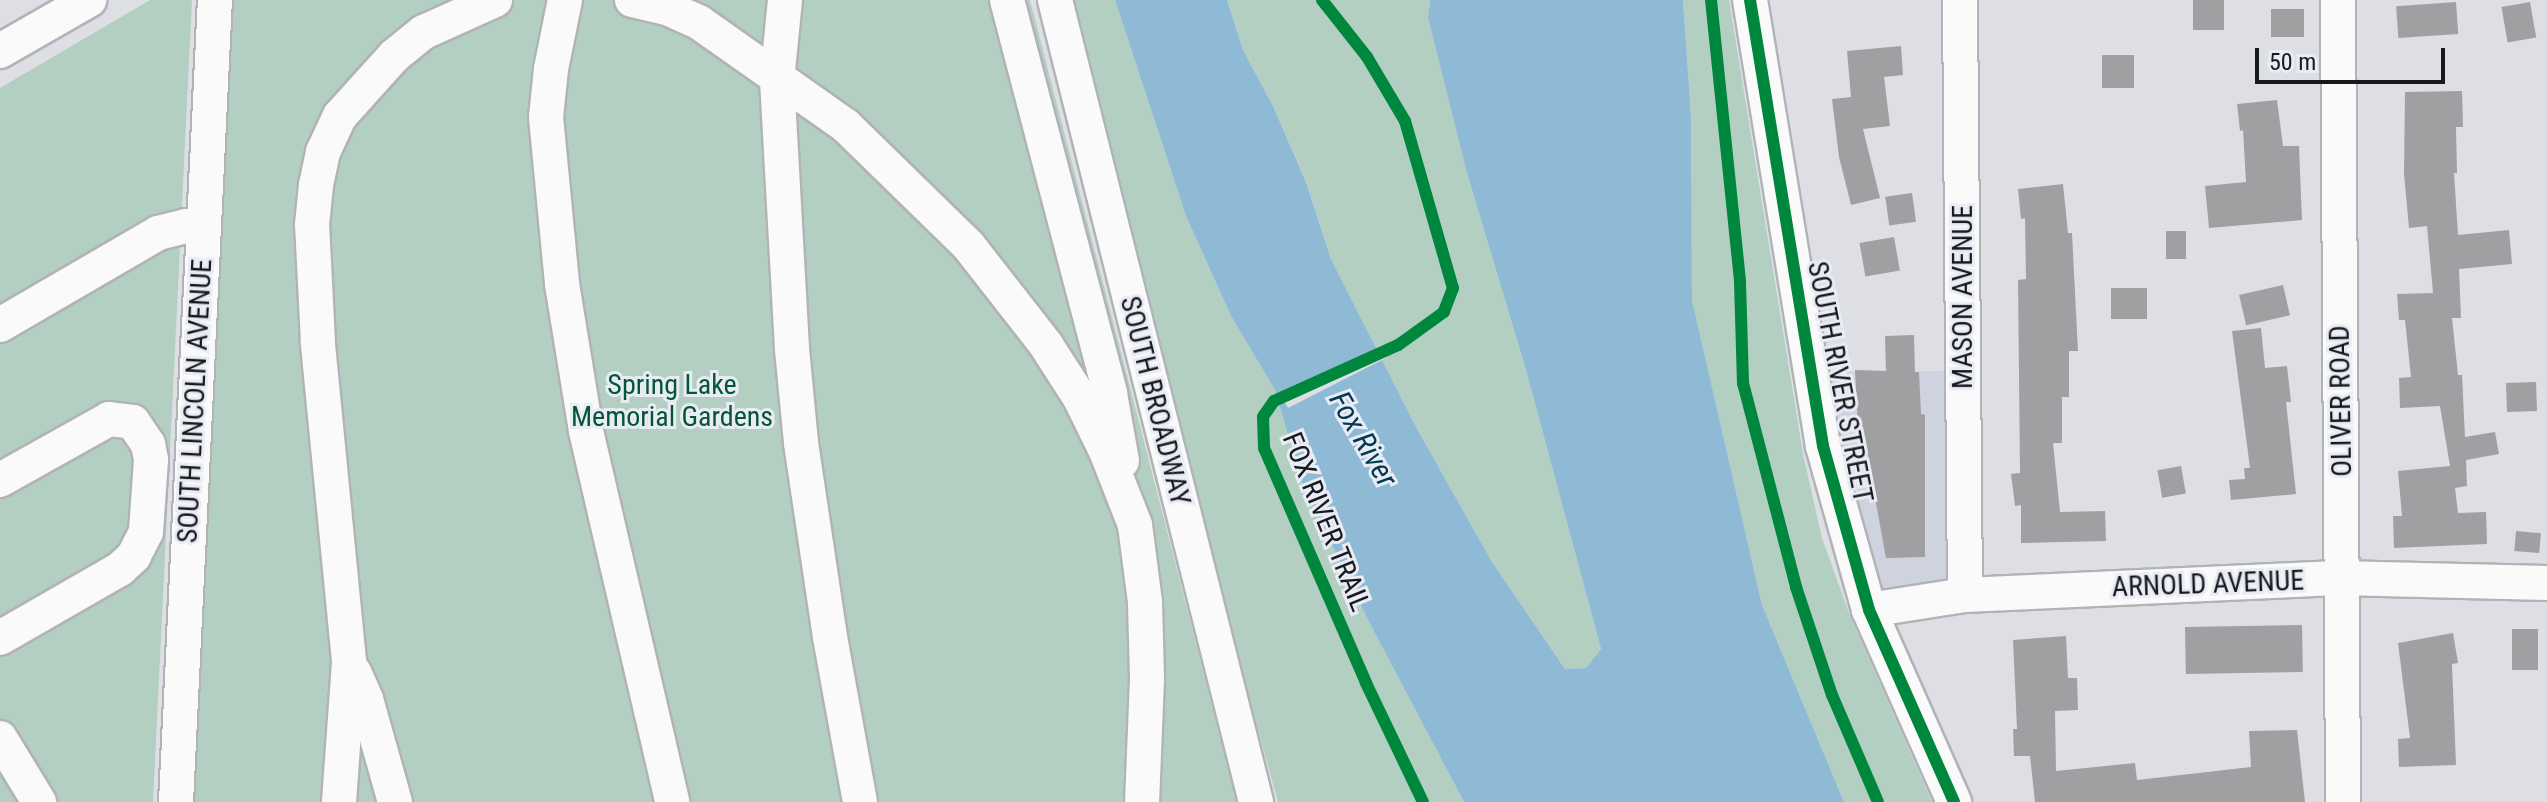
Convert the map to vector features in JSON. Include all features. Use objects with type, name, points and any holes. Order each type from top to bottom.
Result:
[{"type":"street","points":[[0,51],[89,0]]},
{"type":"street","name":"SOUTH LINCOLN AVENUE","points":[[176,802],[215,0]]},
{"type":"street","points":[[339,802],[349,661],[324,434],[314,271],[312,225],[323,152],[340,116],[394,56],[424,32],[495,0]]},
{"type":"street","points":[[565,0],[551,69],[546,117],[562,284],[586,431],[672,802]]},
{"type":"street","points":[[632,0],[667,8],[700,23],[846,126],[968,245],[1046,345],[1080,398],[1125,495],[1135,525],[1145,602],[1148,793]]},
{"type":"street","points":[[785,0],[777,80],[792,349],[801,443],[830,637],[860,802]]},
{"type":"street","points":[[1007,0],[1110,394],[1120,439],[1125,495]]},
{"type":"street","name":"SOUTH BROADWAY","points":[[1055,0],[1256,802]]},
{"type":"street","name":"SOUTH RIVER STREET","points":[[1750,0],[1823,446],[1869,610],[1954,802]]},
{"type":"street","name":"MASON AVENUE","points":[[1960,0],[1965,595]]},
{"type":"street","name":"OLIVER ROAD","points":[[2338,0],[2343,802]]},
{"type":"street","points":[[0,325],[158,233],[186,226],[204,229]]},
{"type":"street","points":[[0,480],[109,419],[133,422],[148,444],[151,460],[146,532],[134,556],[120,569],[0,638]]},
{"type":"street","name":"ARNOLD AVENUE","points":[[1869,610],[1965,595],[2343,578],[2547,583]]},
{"type":"street","points":[[349,661],[366,699],[395,802]]},
{"type":"street","points":[[0,738],[21,790]]},
{"type":"shaded area","points":[[1959,371],[1960,591],[1872,606],[1815,372]]},
{"type":"green space","points":[[150,0],[192,0],[153,802],[0,802],[0,88]]},
{"type":"green space","name":"Spring Lake Memorial Gardens","points":[[231,0],[1030,0],[1237,802],[190,802]]},
{"type":"green space","points":[[1067,0],[1115,0],[1186,216],[1231,316],[1275,390],[1301,480],[1368,620],[1464,802],[1278,802],[1199,515]]},
{"type":"green space","points":[[1227,0],[1430,0],[1428,18],[1467,173],[1526,370],[1601,649],[1586,668],[1565,669],[1492,562],[1416,427],[1331,259],[1306,181],[1273,106],[1243,50]]},
{"type":"green space","points":[[1683,0],[1729,0],[1803,454],[1822,538],[1850,616],[1932,802],[1844,802],[1762,605],[1692,300],[1691,116]]},
{"type":"water","name":"Fox River","points":[[1115,0],[1227,0],[1243,50],[1273,106],[1306,182],[1331,259],[1416,427],[1492,562],[1565,669],[1586,668],[1601,649],[1526,370],[1467,173],[1428,18],[1430,0],[1683,0],[1691,116],[1692,300],[1762,605],[1844,802],[1464,802],[1368,620],[1301,480],[1275,390],[1231,316],[1186,216]]},
{"type":"pier","points":[[1381,346],[1387,358],[1288,408],[1282,396]]},
{"type":"building","points":[[2193,0],[2224,0],[2224,30],[2193,30]]},
{"type":"building","points":[[2456,2],[2458,34],[2398,38],[2396,6]]},
{"type":"building","points":[[2530,2],[2536,37],[2508,42],[2501,7]]},
{"type":"building","points":[[2271,9],[2304,9],[2304,37],[2271,37]]},
{"type":"building","points":[[1901,46],[1903,75],[1884,77],[1890,126],[1863,129],[1880,198],[1851,205],[1839,157],[1832,99],[1851,97],[1847,51]]},
{"type":"building","points":[[2102,55],[2134,55],[2134,88],[2102,88]]},
{"type":"building","points":[[2462,91],[2463,127],[2456,127],[2457,173],[2454,173],[2458,235],[2509,230],[2512,264],[2459,269],[2461,318],[2452,318],[2458,375],[2462,375],[2465,437],[2495,432],[2499,454],[2466,460],[2467,486],[2455,488],[2458,513],[2486,512],[2487,544],[2394,548],[2393,516],[2402,516],[2398,471],[2450,466],[2440,406],[2400,408],[2399,378],[2411,377],[2405,320],[2399,320],[2397,294],[2433,293],[2427,226],[2409,228],[2404,174],[2405,92]]},
{"type":"building","points":[[2277,100],[2283,146],[2299,146],[2302,220],[2209,228],[2205,186],[2246,182],[2243,130],[2240,131],[2237,104]]},
{"type":"building","points":[[2063,184],[2068,233],[2072,233],[2078,351],[2069,351],[2069,397],[2062,397],[2062,443],[2053,443],[2060,512],[2105,511],[2106,541],[2021,543],[2021,505],[2015,506],[2011,474],[2020,473],[2018,280],[2026,279],[2025,218],[2021,219],[2018,189]]},
{"type":"building","points":[[1912,193],[1916,222],[1889,225],[1885,197]]},
{"type":"building","points":[[2166,231],[2186,231],[2186,259],[2166,259]]},
{"type":"building","points":[[1894,237],[1900,270],[1865,277],[1860,243]]},
{"type":"building","points":[[2283,285],[2290,315],[2246,325],[2239,295]]},
{"type":"building","points":[[2111,288],[2147,288],[2147,319],[2111,319]]},
{"type":"building","points":[[2261,328],[2265,368],[2287,366],[2291,402],[2286,402],[2296,494],[2231,500],[2229,480],[2245,479],[2244,468],[2250,468],[2232,331]]},
{"type":"building","points":[[1914,335],[1915,372],[1919,372],[1921,414],[1925,415],[1925,557],[1886,558],[1862,426],[1858,426],[1855,370],[1886,371],[1885,336]]},
{"type":"building","points":[[2536,382],[2537,411],[2507,412],[2506,383]]},
{"type":"building","points":[[2181,466],[2186,494],[2162,498],[2157,470]]},
{"type":"building","points":[[2516,531],[2541,533],[2539,553],[2514,551]]},
{"type":"building","points":[[2302,625],[2303,672],[2186,674],[2185,627]]},
{"type":"building","points":[[2512,629],[2538,629],[2538,670],[2512,670]]},
{"type":"building","points":[[2453,633],[2458,663],[2452,664],[2456,765],[2399,767],[2398,739],[2410,738],[2398,643]]},
{"type":"building","points":[[2066,636],[2068,678],[2077,678],[2078,710],[2055,711],[2056,771],[2135,763],[2137,780],[2251,767],[2249,731],[2297,730],[2305,802],[2035,802],[2030,756],[2014,756],[2013,729],[2017,729],[2013,640]]},
{"type":"cycle path","name":"FOX RIVER TRAIL","points":[[1322,0],[1367,57],[1405,121],[1453,288],[1444,312],[1398,345],[1274,401],[1263,417],[1264,448],[1366,683],[1423,802]]},
{"type":"cycle path","points":[[1711,0],[1740,282],[1743,383],[1796,587],[1832,695],[1878,802]]},
{"type":"cycle path","points":[[1750,0],[1823,446],[1869,610],[1954,802]]}]
